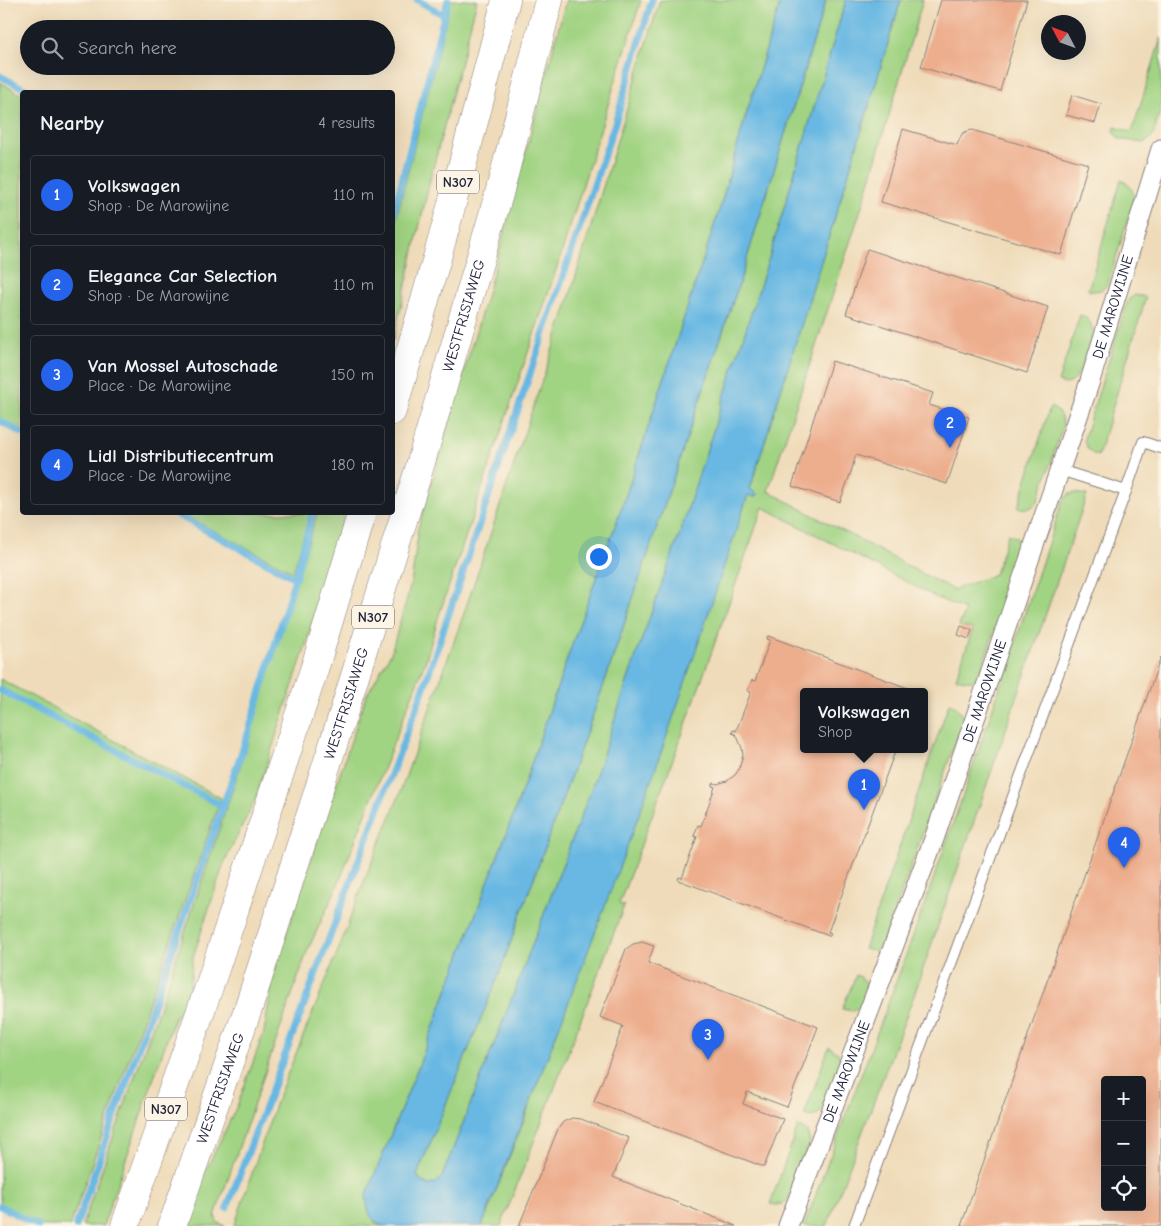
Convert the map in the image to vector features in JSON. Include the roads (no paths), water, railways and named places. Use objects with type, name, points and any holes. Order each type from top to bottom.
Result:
[{"type":"highway","name":"N307","points":[[395,401],[467,149],[506,0]]},
{"type":"highway","name":"WESTFRISIAWEG","points":[[172,1226],[249,1006],[344,712],[419,470],[499,194],[549,0]]},
{"type":"highway","name":"N307","points":[[125,1226],[214,974],[314,670],[361,515]]},
{"type":"street","name":"DE MAROWIJNE","points":[[788,1226],[934,839],[1090,381],[1161,149]]},
{"type":"lane","points":[[854,1226],[1143,442],[1161,448]]},
{"type":"lane","points":[[1060,470],[1126,491]]},
{"type":"water","points":[[781,0],[826,0],[741,278],[604,684],[498,977],[417,1175],[421,1181],[428,1185],[436,1183],[442,1177],[592,787],[680,533],[769,258],[846,0],[901,0],[750,489],[757,494],[755,497],[748,495],[638,817],[581,971],[482,1226],[383,1226],[374,1220],[370,1214],[366,1196],[419,1065],[517,805],[623,504],[720,208]]},
{"type":"waterway","points":[[417,0],[444,15]]},
{"type":"waterway","points":[[395,207],[448,0]]},
{"type":"waterway","points":[[227,1208],[422,693],[618,114],[652,0]]},
{"type":"waterway","points":[[0,76],[27,90]]},
{"type":"waterway","points":[[0,421],[20,432]]},
{"type":"waterway","points":[[178,515],[295,578]]},
{"type":"waterway","points":[[76,1226],[248,734],[312,515]]},
{"type":"waterway","points":[[0,690],[223,806]]},
{"type":"waterway","points":[[0,1206],[38,1226]]},
{"type":"place","name":"Elegance Car Selection","points":[[950,448]]},
{"type":"place","name":"Volkswagen","points":[[864,810]]},
{"type":"place","name":"Lidl Distributiecentrum","points":[[1124,868]]},
{"type":"place","name":"Van Mossel Autoschade","points":[[708,1060]]}]
